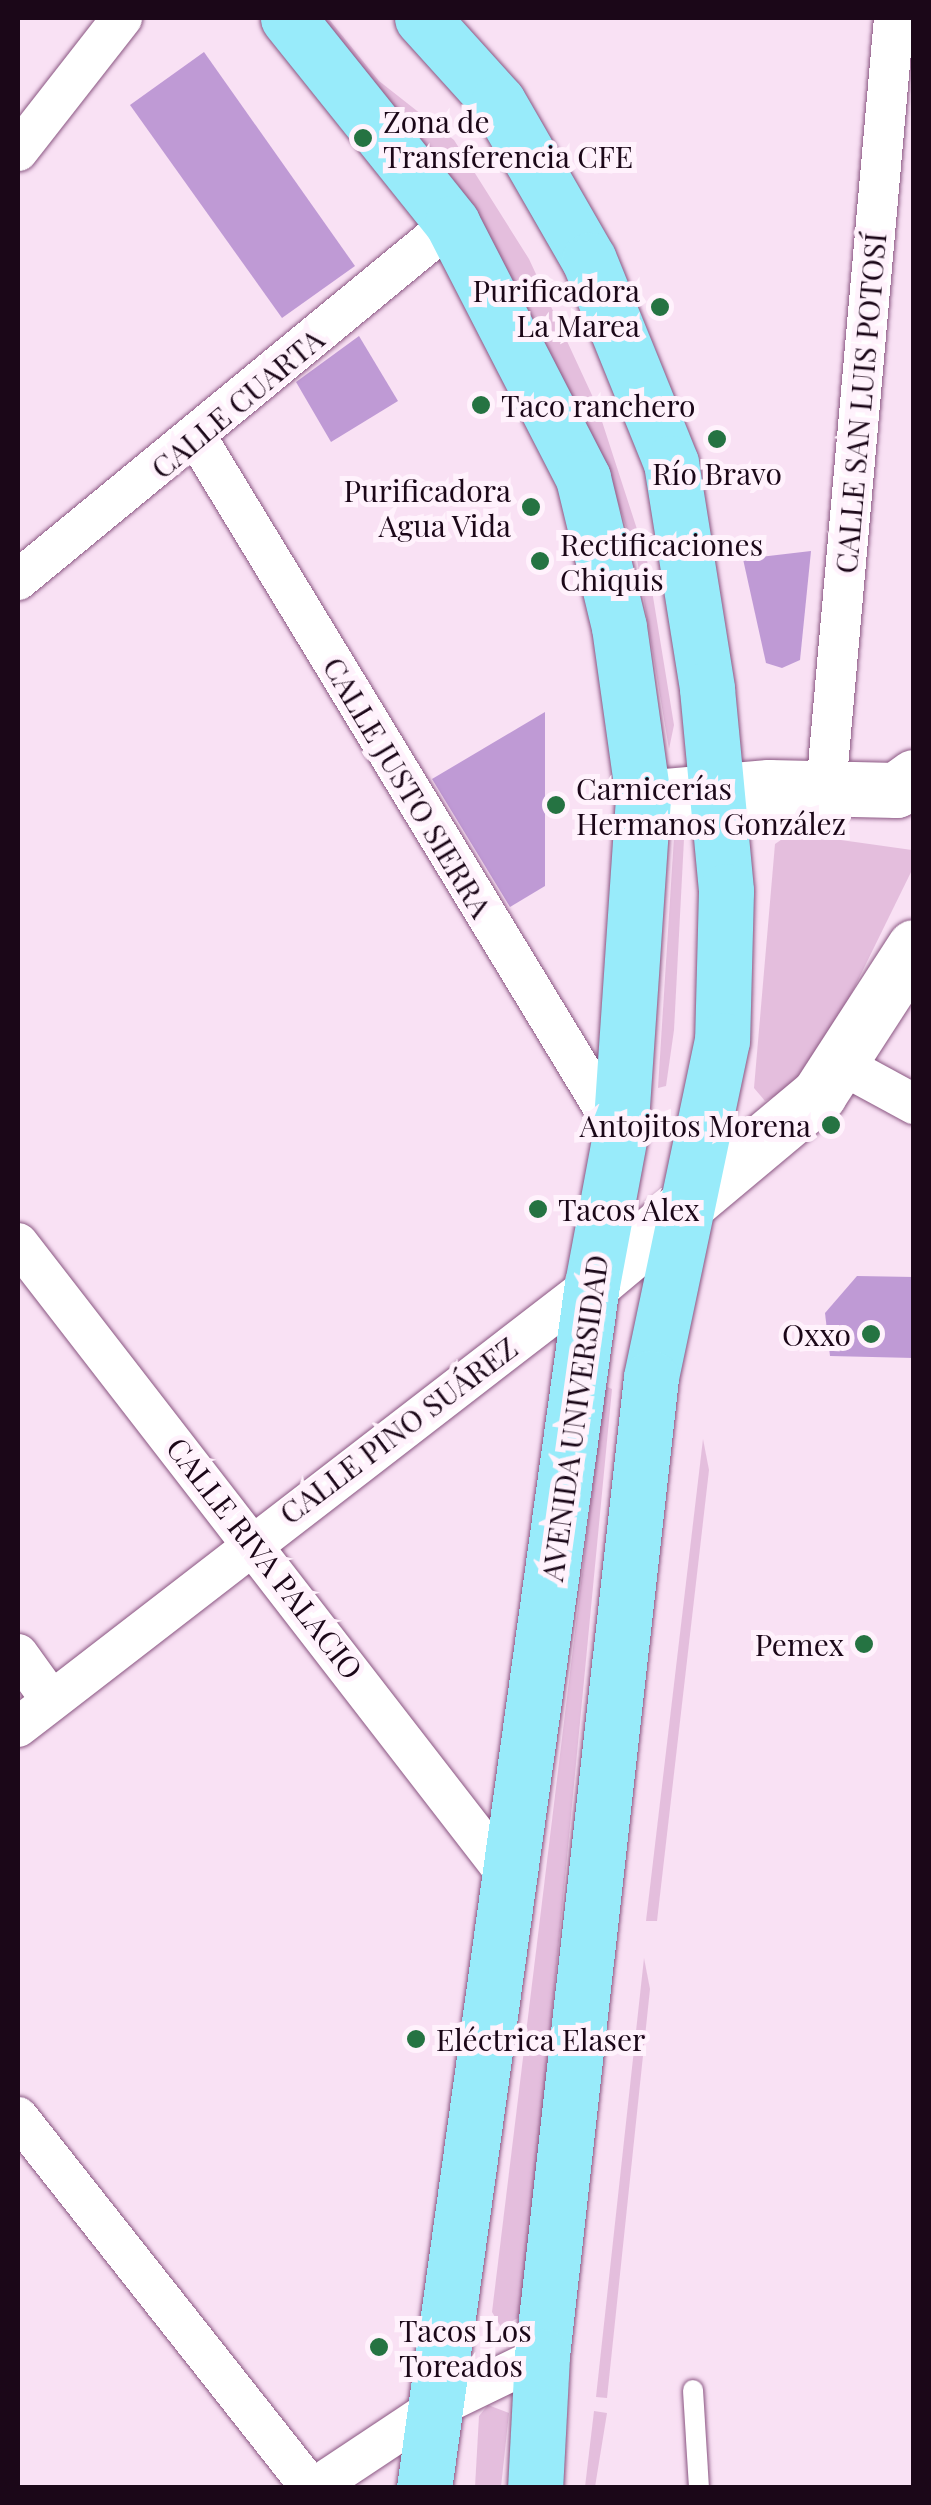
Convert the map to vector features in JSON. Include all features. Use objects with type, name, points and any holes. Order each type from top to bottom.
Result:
[{"type":"main road","name":"AVENIDA UNIVERSIDAD","points":[[288,18],[452,222],[582,478],[619,627],[643,798],[620,1135],[592,1284],[424,2488]]},
{"type":"main road","points":[[422,18],[498,102],[590,260],[672,463],[726,891],[722,1040],[686,1198],[652,1378],[542,2356],[535,2488]]},
{"type":"main road","points":[[643,798],[826,789],[896,790],[914,777]]},
{"type":"main road","points":[[592,1284],[686,1198],[844,1066],[914,947]]},
{"type":"street","points":[[18,151],[122,18]]},
{"type":"street","name":"CALLE SAN LUIS POTOSÍ","points":[[826,789],[894,18]]},
{"type":"street","name":"CALLE CUARTA","points":[[18,580],[197,438],[452,222]]},
{"type":"street","name":"CALLE JUSTO SIERRA","points":[[197,438],[620,1135]]},
{"type":"street","points":[[844,1066],[911,1112]]},
{"type":"street","name":"CALLE RIVA PALACIO","points":[[18,1243],[254,1540],[508,1876]]},
{"type":"street","name":"CALLE PINO SUÁREZ","points":[[18,1726],[254,1540],[592,1284]]},
{"type":"street","points":[[18,1654],[51,1700]]},
{"type":"street","points":[[18,2117],[312,2488],[433,2409],[542,2356]]},
{"type":"lane","points":[[694,2390],[699,2488]]},
{"type":"shaded area","points":[[316,18],[328,18],[379,81],[454,140],[529,259],[597,406],[647,560],[674,725],[669,749],[637,559],[607,470]]},
{"type":"shaded area","points":[[791,833],[912,850],[913,868],[809,1080],[765,1101],[754,1088],[775,844]]},
{"type":"shaded area","points":[[674,837],[684,839],[674,1030],[666,1086],[658,1088]]},
{"type":"shaded area","points":[[605,1386],[612,1389],[529,2253],[520,2317],[501,2327],[492,2312]]},
{"type":"shaded area","points":[[703,1439],[709,1470],[657,1921],[646,1921]]},
{"type":"shaded area","points":[[644,1958],[650,1989],[607,2398],[596,2397]]},
{"type":"shaded area","points":[[488,2405],[509,2413],[501,2487],[475,2487],[479,2416]]},
{"type":"shaded area","points":[[594,2411],[607,2413],[595,2487],[585,2487]]},
{"type":"building","points":[[204,52],[355,266],[282,318],[130,105]]},
{"type":"building","points":[[359,336],[398,401],[331,442],[296,382]]},
{"type":"building","points":[[811,551],[800,660],[782,668],[766,663],[743,559]]},
{"type":"building","points":[[545,712],[545,886],[510,907],[432,779]]},
{"type":"building","name":"Oxxo","points":[[857,1276],[914,1277],[914,1358],[830,1356],[825,1313]]},
{"type":"place","name":"Zona de Transferencia CFE","points":[[363,138]]},
{"type":"place","name":"Purificadora La Marea","points":[[660,307]]},
{"type":"place","name":"Taco ranchero","points":[[481,405]]},
{"type":"place","name":"Río Bravo","points":[[717,439]]},
{"type":"place","name":"Purificadora Agua Vida","points":[[531,507]]},
{"type":"place","name":"Rectificaciones Chiquis","points":[[540,561]]},
{"type":"place","name":"Carnicerías Hermanos González","points":[[556,805]]},
{"type":"place","name":"Antojitos Morena","points":[[831,1125]]},
{"type":"place","name":"Tacos Alex","points":[[538,1209]]},
{"type":"place","name":"Oxxo","points":[[871,1334]]},
{"type":"place","name":"Pemex","points":[[864,1644]]},
{"type":"place","name":"Eléctrica Elaser","points":[[416,2039]]},
{"type":"place","name":"Tacos Los Toreados","points":[[379,2347]]}]
